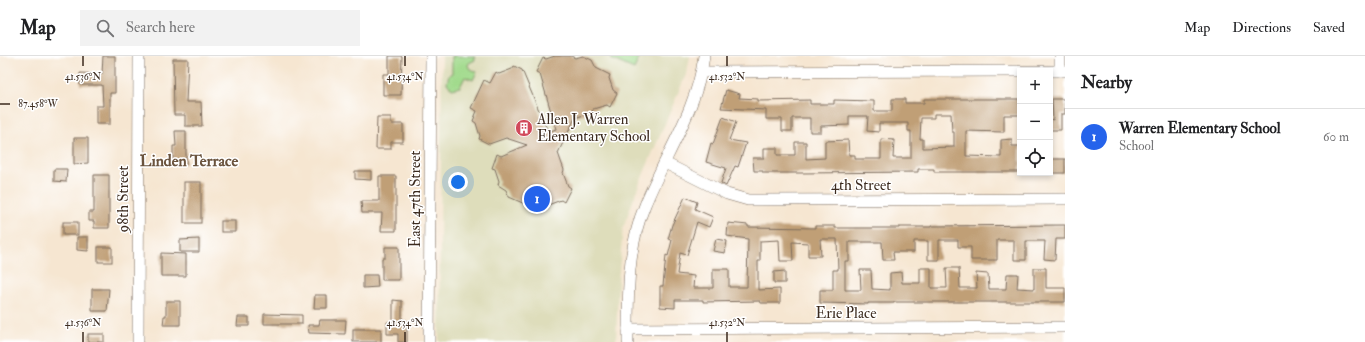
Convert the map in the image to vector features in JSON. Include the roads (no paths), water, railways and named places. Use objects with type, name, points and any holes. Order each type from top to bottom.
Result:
[{"type":"street","name":"98th Street","points":[[138,342],[139,56]]},
{"type":"street","name":"East 47th Street","points":[[429,342],[431,56]]},
{"type":"street","points":[[628,342],[628,281],[636,232],[645,204],[689,110],[702,72],[704,56]]},
{"type":"street","points":[[702,72],[1063,70],[1060,56]]},
{"type":"street","name":"4th Street","points":[[665,163],[727,194],[748,200],[1065,199]]},
{"type":"street","name":"Erie Place","points":[[628,329],[1065,327]]},
{"type":"place","name":"Allen J. Warren Elementary School","points":[[524,128]]},
{"type":"place","name":"Warren Elementary School","points":[[537,199]]},
{"type":"district","name":"Linden Terrace","points":[[189,160]]}]
